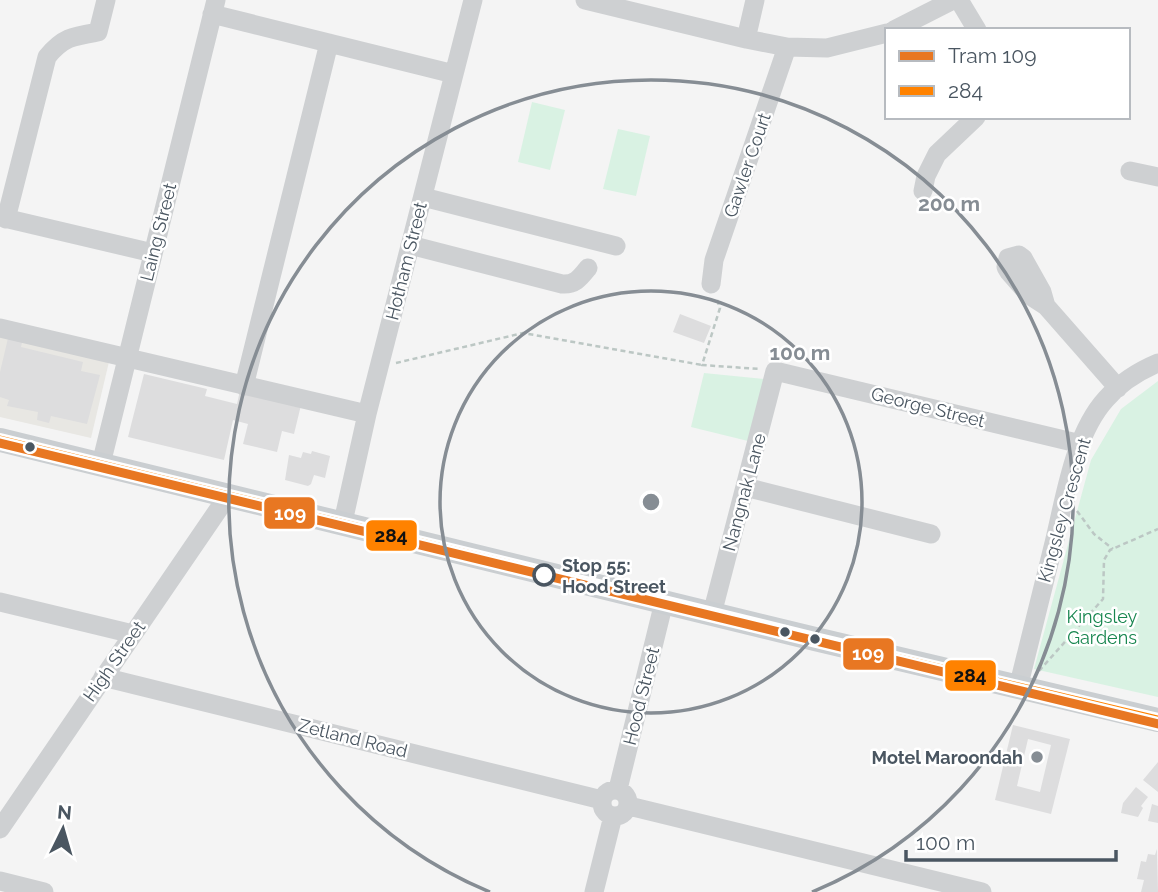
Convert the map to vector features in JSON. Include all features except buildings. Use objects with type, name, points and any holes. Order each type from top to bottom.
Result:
[{"type":"main road","points":[[0,440],[1158,720]]},
{"type":"street","points":[[106,0],[99,32],[74,36],[58,44],[47,57],[3,218],[153,253]]},
{"type":"street","name":"Hotham Street","points":[[343,522],[367,414],[473,0]]},
{"type":"street","points":[[585,0],[787,47],[827,48],[885,34]]},
{"type":"street","points":[[746,39],[755,0]]},
{"type":"street","points":[[898,28],[953,0]]},
{"type":"street","points":[[959,0],[976,28]]},
{"type":"street","points":[[214,7],[329,43],[454,74]]},
{"type":"street","name":"Laing Street","points":[[101,464],[214,7]]},
{"type":"street","points":[[244,386],[329,43]]},
{"type":"street","name":"Gawler Court","points":[[711,284],[714,260],[787,47]]},
{"type":"street","points":[[923,191],[926,176],[937,154],[974,119]]},
{"type":"street","points":[[1130,171],[1158,177]]},
{"type":"street","points":[[423,197],[617,246]]},
{"type":"street","points":[[410,245],[562,284],[577,282],[588,268]]},
{"type":"street","points":[[1046,306],[1118,388]]},
{"type":"street","points":[[0,328],[367,414]]},
{"type":"street","name":"Kingsley Crescent","points":[[1018,688],[1066,495],[1090,422],[1105,400],[1127,380],[1158,363]]},
{"type":"street","name":"George Street","points":[[775,370],[1081,444]]},
{"type":"street","name":"Nangnak Lane","points":[[712,614],[775,370]]},
{"type":"street","points":[[745,486],[931,534]]},
{"type":"street","name":"High Street","points":[[0,829],[229,495]]},
{"type":"street","points":[[0,602],[133,635]]},
{"type":"street","name":"Hood Street","points":[[594,892],[664,602]]},
{"type":"street","name":"Zetland Road","points":[[103,677],[982,892]]},
{"type":"street","points":[[0,881],[44,892]]},
{"type":"path","points":[[702,365],[720,308],[711,284]]},
{"type":"path","points":[[379,367],[523,333],[702,365],[775,370]]},
{"type":"path","points":[[1066,495],[1094,534],[1112,549]]},
{"type":"path","points":[[1040,671],[1103,599],[1104,561],[1112,549],[1158,528]]},
{"type":"shaded area","points":[[0,322],[112,349],[91,438],[0,417]]},
{"type":"green space","points":[[532,102],[565,110],[550,170],[518,162]]},
{"type":"green space","points":[[618,129],[650,136],[636,196],[603,189]]},
{"type":"green space","points":[[704,373],[764,379],[748,441],[691,427]]},
{"type":"green space","name":"Kingsley Gardens","points":[[1158,381],[1158,697],[1034,669],[1091,460],[1121,409]]},
{"type":"tram line","name":"109","points":[[0,443],[1158,724]]},
{"type":"transit line","name":"284","points":[[0,440],[1158,720]]},
{"type":"place","name":"Stop 55: Hood Street","points":[[544,575]]},
{"type":"place","name":"Motel Maroondah","points":[[1037,757]]}]
